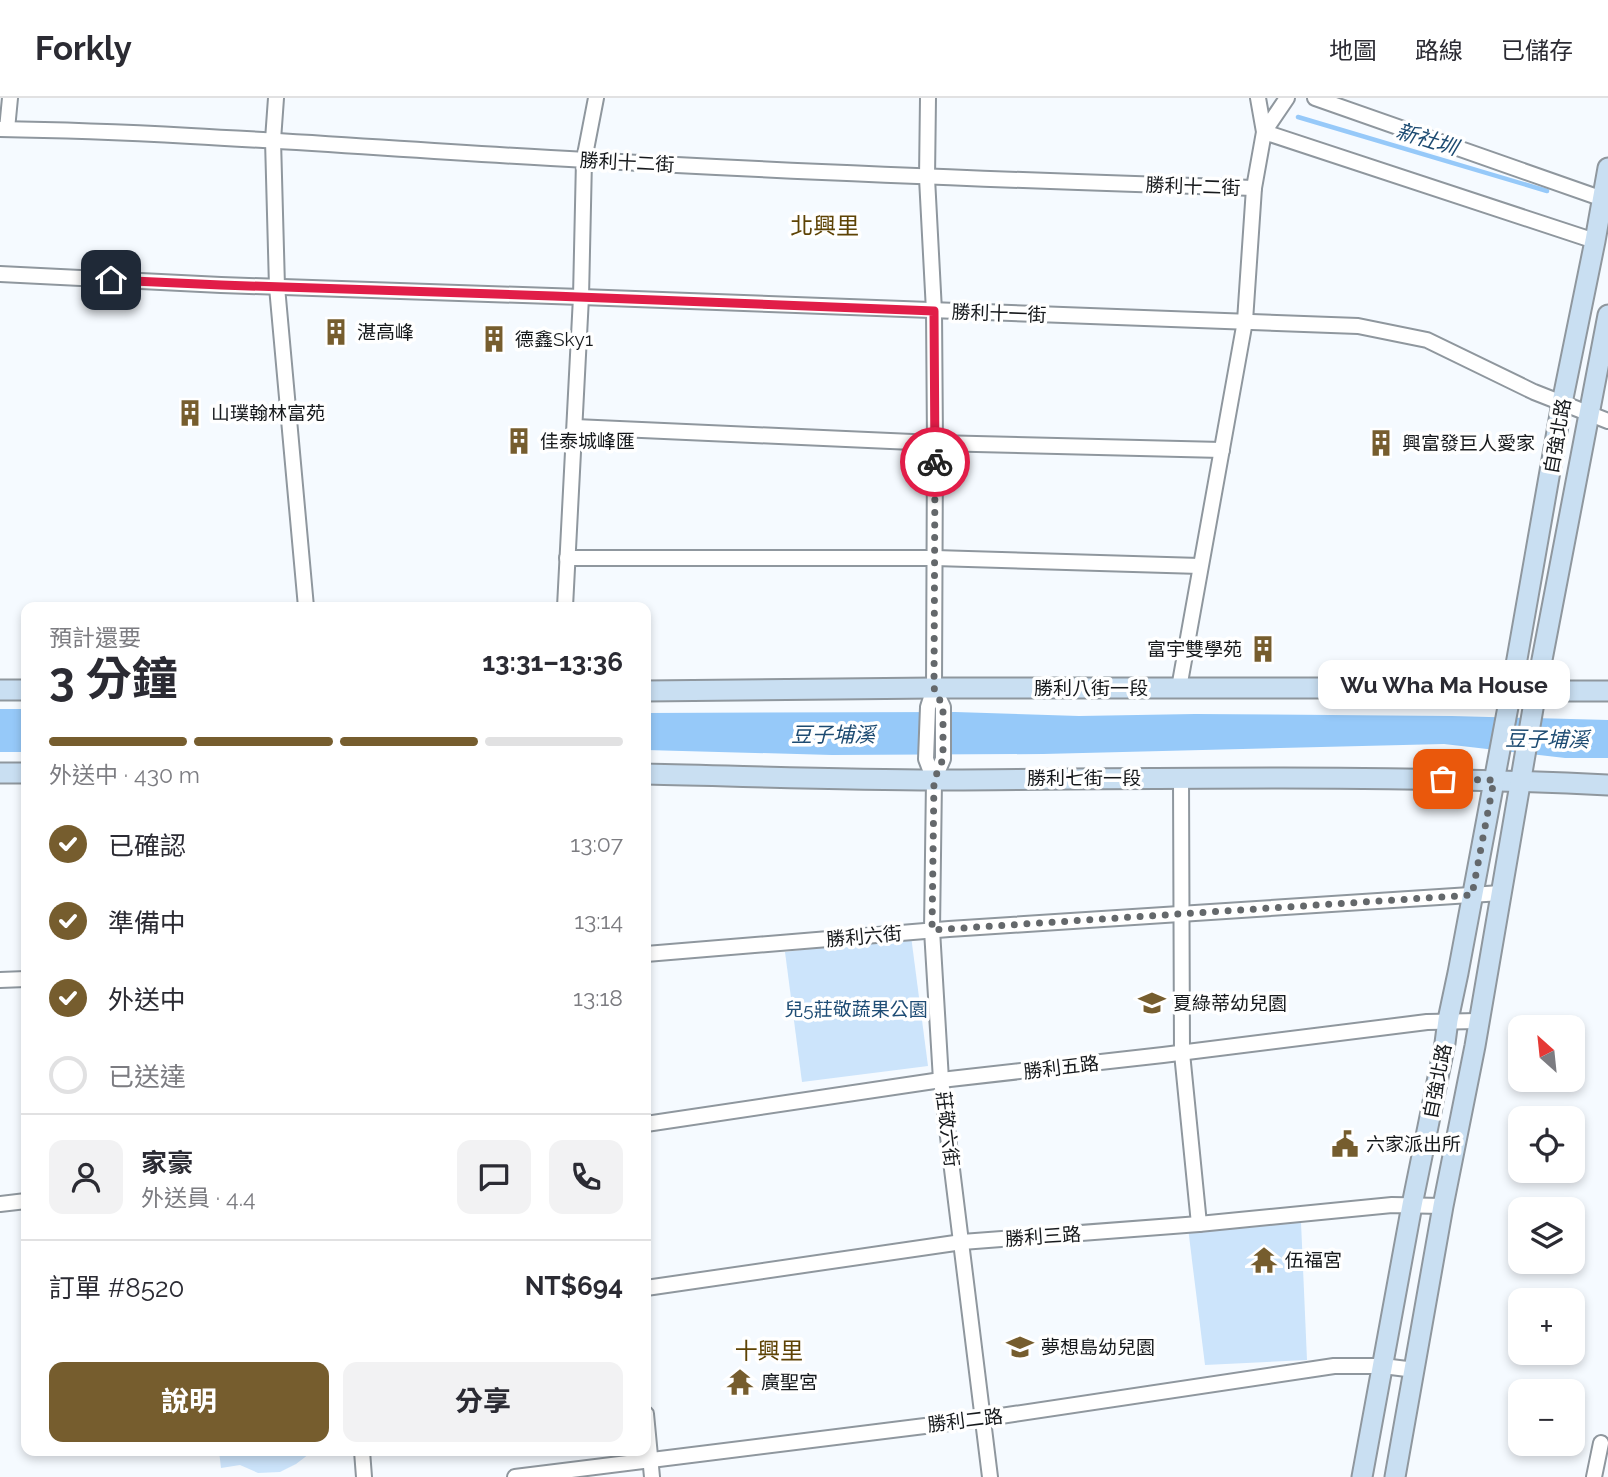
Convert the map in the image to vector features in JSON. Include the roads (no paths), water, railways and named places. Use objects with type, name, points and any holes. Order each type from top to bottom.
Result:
[{"type":"main road","name":"自強北路","points":[[1362,1477],[1608,168]]},
{"type":"main road","name":"自強北路","points":[[1395,1477],[1443,1206],[1475,1046],[1535,698],[1599,417],[1608,316]]},
{"type":"main road","name":"勝利八街一段","points":[[651,691],[935,701],[1179,688],[1535,698],[1608,691]]},
{"type":"main road","points":[[0,690],[21,690]]},
{"type":"main road","points":[[0,773],[21,773]]},
{"type":"main road","name":"勝利七街一段","points":[[651,774],[934,780],[1495,773],[1608,785]]},
{"type":"street","points":[[4,129],[9,98]]},
{"type":"street","points":[[276,98],[273,140],[277,287],[306,602]]},
{"type":"street","points":[[565,602],[581,297],[584,160],[596,98]]},
{"type":"street","points":[[928,98],[927,178],[934,311],[936,443],[935,701],[943,759],[934,780]]},
{"type":"street","points":[[1179,688],[1245,321],[1254,188],[1264,132],[1258,98]]},
{"type":"street","points":[[1264,132],[1287,98]]},
{"type":"street","points":[[1315,98],[1603,199]]},
{"type":"street","name":"勝利十二街","points":[[4,129],[273,140],[927,178],[1254,188]]},
{"type":"street","points":[[1264,132],[1595,242]]},
{"type":"street","name":"勝利十一街","points":[[0,274],[277,287],[1358,326],[1427,340],[1534,392],[1599,417]]},
{"type":"street","points":[[575,427],[936,443],[1222,450]]},
{"type":"street","points":[[567,558],[935,558],[1200,566]]},
{"type":"street","points":[[934,780],[926,759],[935,701]]},
{"type":"street","points":[[1181,778],[1182,1053],[1199,1224]]},
{"type":"street","name":"莊敬六街","points":[[934,780],[932,930],[942,1080],[989,1477]]},
{"type":"street","name":"勝利六街","points":[[651,954],[932,930],[1501,893]]},
{"type":"street","points":[[0,980],[21,979]]},
{"type":"street","name":"勝利五路","points":[[651,1123],[942,1080],[1448,1020],[1478,1021]]},
{"type":"street","points":[[0,1204],[21,1202]]},
{"type":"street","name":"勝利三路","points":[[651,1287],[962,1242],[1412,1205],[1443,1206]]},
{"type":"street","name":"勝利二路","points":[[515,1477],[981,1419],[1334,1366],[1383,1366],[1415,1370]]},
{"type":"street","points":[[1594,1477],[1601,1443]]},
{"type":"street","points":[[362,1456],[364,1477]]},
{"type":"street","points":[[650,1456],[652,1477]]},
{"type":"water","points":[[0,709],[21,709],[21,752],[0,752]]},
{"type":"water","name":"豆子埔溪","points":[[955,712],[1079,716],[1195,714],[1608,720],[1608,758],[1565,758],[1444,744],[1043,754],[832,755],[651,750],[651,713]]},
{"type":"waterway","name":"新社圳","points":[[1298,117],[1547,191]]},
{"type":"place","name":"湛高峰","points":[[336,332]]},
{"type":"place","name":"德鑫Sky1","points":[[494,339]]},
{"type":"place","name":"山璞翰林富苑","points":[[190,413]]},
{"type":"place","name":"佳泰城峰匯","points":[[519,441]]},
{"type":"place","name":"興富發巨人愛家","points":[[1381,443]]},
{"type":"place","name":"富宇雙學苑","points":[[1263,649]]},
{"type":"place","name":"Wu Wha Ma House","points":[[1443,779]]},
{"type":"place","name":"夏綠蒂幼兒園","points":[[1152,1003]]},
{"type":"place","name":"六家派出所","points":[[1345,1144]]},
{"type":"place","name":"伍福宮","points":[[1264,1260]]},
{"type":"place","name":"夢想島幼兒園","points":[[1020,1347]]},
{"type":"place","name":"廣聖宮","points":[[740,1382]]},
{"type":"district","name":"北興里","points":[[825,225]]},
{"type":"district","name":"十興里","points":[[769,1350]]},
{"type":"park label","name":"兒5莊敬蔬果公園","points":[[856,1009]]}]
